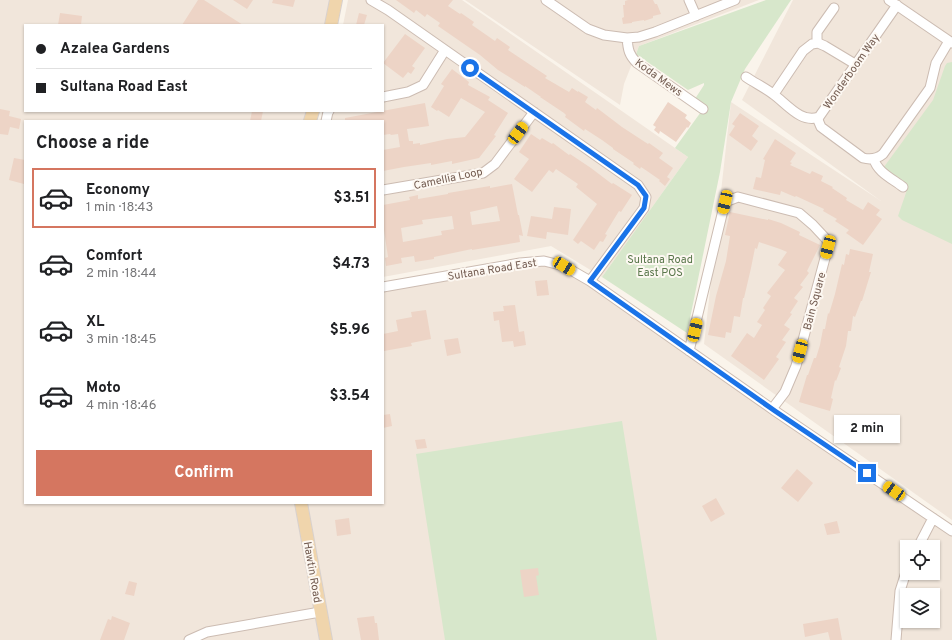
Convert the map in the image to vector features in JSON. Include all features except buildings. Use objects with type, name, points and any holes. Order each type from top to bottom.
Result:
[{"type":"main road","points":[[331,24],[336,0]]},
{"type":"main road","name":"Hawtin Road","points":[[301,504],[326,640]]},
{"type":"street","points":[[371,0],[388,10],[638,185],[646,196],[644,208],[590,281]]},
{"type":"street","points":[[546,0],[588,28],[604,35],[627,38],[639,37],[655,32],[735,0]]},
{"type":"street","points":[[689,0],[696,16]]},
{"type":"street","points":[[893,3],[950,42],[936,63],[930,88],[883,154],[874,159],[883,173],[903,187]]},
{"type":"street","name":"Wonderboom Way","points":[[874,159],[863,158],[823,130],[819,124],[819,117],[856,64],[893,3]]},
{"type":"street","points":[[818,43],[817,32],[834,8]]},
{"type":"street","name":"Koda Mews","points":[[627,38],[630,53],[638,63],[703,109]]},
{"type":"street","points":[[774,94],[803,51],[812,44],[818,43],[856,64]]},
{"type":"street","points":[[384,97],[408,92],[423,85],[445,50]]},
{"type":"street","points":[[746,77],[774,94],[784,104],[804,117],[812,119],[819,117]]},
{"type":"street","name":"Camellia Loop","points":[[384,190],[483,173],[495,164],[534,112]]},
{"type":"street","name":"Bain Square","points":[[690,351],[725,202],[738,197],[799,213],[827,240],[828,247],[796,366],[785,392],[772,409]]},
{"type":"street","name":"Sultana Road East","points":[[384,287],[520,263],[544,261],[564,266],[590,281],[772,409],[952,531]]},
{"type":"street","points":[[922,540],[933,518]]},
{"type":"street","points":[[896,640],[900,592],[904,580]]},
{"type":"street","points":[[189,640],[206,632],[320,612]]},
{"type":"shaded area","points":[[0,0],[337,0],[332,24],[24,24],[24,112],[316,112],[314,120],[24,120],[24,504],[384,504],[384,287],[520,263],[564,266],[952,531],[952,640],[0,640]]},
{"type":"shaded area","points":[[348,0],[462,0],[688,157],[602,277],[551,246],[384,277],[384,120],[323,120],[325,112],[384,112],[384,24],[343,24]]},
{"type":"shaded area","points":[[465,0],[759,0],[639,46],[624,84],[620,105]]},
{"type":"shaded area","points":[[793,0],[952,0],[952,520],[704,344],[731,102],[881,201],[742,100]]},
{"type":"green space","name":"Sultana Road East POS","points":[[766,0],[791,0],[745,69],[731,102],[720,172],[687,333],[602,277],[688,157],[675,148],[703,109],[693,102],[704,83],[688,90],[636,54],[639,46]]},
{"type":"green space","points":[[952,62],[952,244],[902,220],[898,216],[908,187],[903,187],[881,171],[933,100],[945,66],[947,63]]},
{"type":"green space","points":[[622,421],[657,640],[445,640],[416,454]]},
{"type":"route","points":[[470,68],[638,185],[646,196],[644,208],[590,281],[775,411],[867,473]]}]
